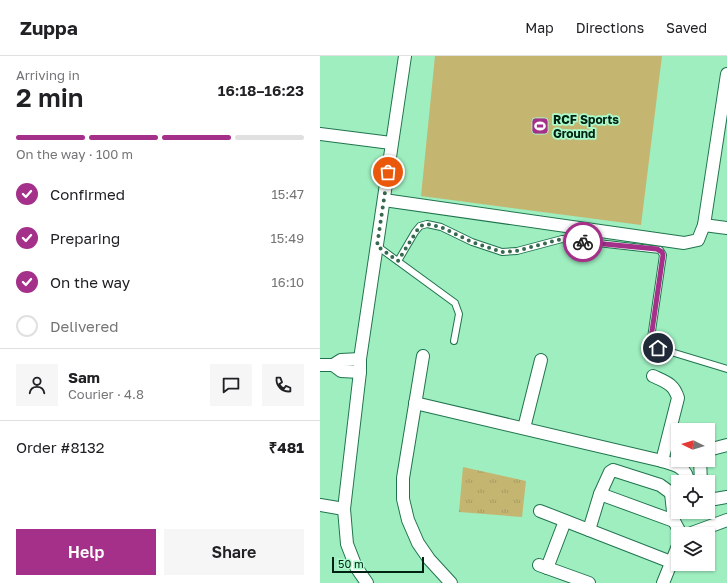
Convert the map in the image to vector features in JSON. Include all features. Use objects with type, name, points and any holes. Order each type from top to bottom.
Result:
[{"type":"street","points":[[367,583],[356,567],[347,544],[344,509],[360,372],[360,359],[405,56]]},
{"type":"street","points":[[384,200],[684,243],[698,240],[704,225],[723,128],[727,74]]},
{"type":"street","points":[[320,134],[391,143]]},
{"type":"street","points":[[704,225],[727,228]]},
{"type":"street","points":[[423,356],[403,478],[403,499],[408,520],[418,543],[429,559],[451,583]]},
{"type":"street","points":[[320,365],[333,365],[341,360],[360,359]]},
{"type":"street","points":[[524,428],[541,360]]},
{"type":"street","points":[[333,365],[341,371],[360,372]]},
{"type":"street","points":[[653,376],[672,385],[676,390],[678,398],[662,461]]},
{"type":"street","points":[[415,403],[662,461],[680,467],[688,475]]},
{"type":"street","points":[[715,448],[727,445]]},
{"type":"street","points":[[589,530],[600,494],[610,472],[613,470],[660,485],[671,492]]},
{"type":"street","points":[[600,494],[674,521],[677,527]]},
{"type":"street","points":[[715,499],[727,497]]},
{"type":"street","points":[[320,505],[344,509]]},
{"type":"street","points":[[540,511],[671,562],[663,583]]},
{"type":"street","points":[[708,527],[727,520]]},
{"type":"street","points":[[565,521],[543,566],[589,583]]},
{"type":"lane","points":[[398,261],[420,226],[427,224],[441,227],[472,242],[502,252],[516,251],[562,239],[660,250],[663,255],[651,338],[653,344],[658,348],[727,369]]},
{"type":"lane","points":[[377,246],[455,303],[459,314],[454,341]]},
{"type":"green space","name":"RCF Sports Ground","points":[[435,56],[662,56],[641,225],[421,196]]},
{"type":"green space","points":[[463,467],[526,481],[522,517],[459,512]]},
{"type":"way so far","points":[[388,172],[377,246],[398,261],[420,226],[427,224],[441,227],[472,242],[502,252],[516,251],[562,239],[583,242]]},
{"type":"place","name":"RCF Sports Ground","points":[[540,126]]},
{"type":"route","points":[[583,242],[657,249],[662,252],[663,255],[651,338],[653,344],[658,348]]}]
